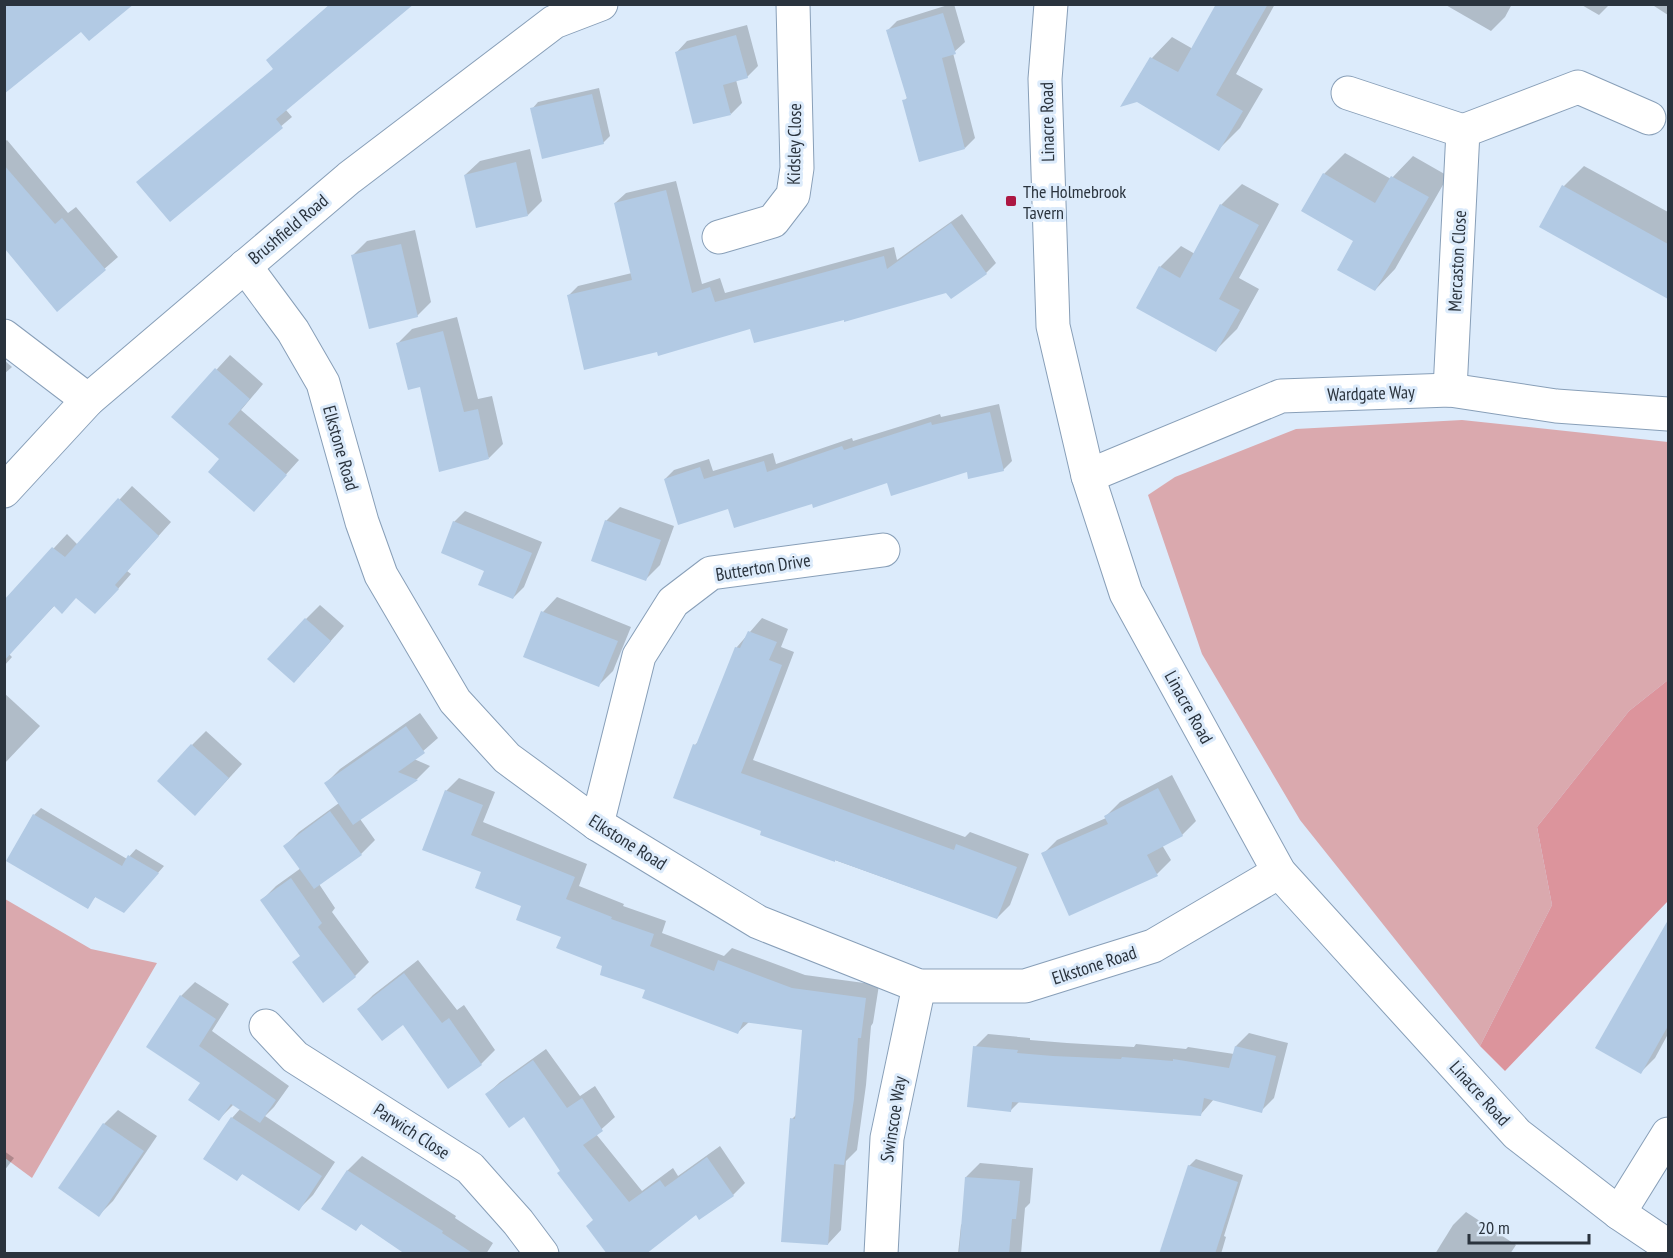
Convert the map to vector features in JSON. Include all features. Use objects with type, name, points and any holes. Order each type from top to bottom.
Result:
[{"type":"street","name":"Brushfield Road","points":[[4,491],[88,400],[349,178],[549,13],[601,4]]},
{"type":"street","name":"Kidsley Close","points":[[719,237],[772,221],[793,195],[797,168],[793,4]]},
{"type":"street","name":"Linacre Road","points":[[1052,4],[1045,79],[1053,326],[1088,476],[1126,593],[1279,872],[1517,1134],[1619,1213],[1668,1246]]},
{"type":"street","points":[[1348,93],[1463,131],[1578,87],[1649,118]]},
{"type":"street","name":"Mercaston Close","points":[[1450,390],[1463,131]]},
{"type":"street","name":"Elkstone Road","points":[[245,266],[293,331],[322,383],[362,522],[381,575],[455,701],[507,758],[597,824],[758,922],[919,986],[1025,986],[1153,946],[1279,872]]},
{"type":"street","points":[[4,336],[88,400]]},
{"type":"street","name":"Wardgate Way","points":[[1088,476],[1281,396],[1450,390],[1556,406],[1668,414]]},
{"type":"street","name":"Butterton Drive","points":[[597,824],[639,656],[673,602],[711,573],[883,550]]},
{"type":"street","name":"Swinscoe Way","points":[[880,1254],[887,1138],[919,986]]},
{"type":"street","name":"Parwich Close","points":[[266,1026],[295,1057],[470,1168],[518,1222],[542,1254]]},
{"type":"street","points":[[1619,1213],[1668,1134]]},
{"type":"shaded area","points":[[1462,420],[1668,442],[1668,680],[1629,711],[1537,827],[1552,905],[1480,1046],[1300,820],[1202,654],[1148,495],[1175,477],[1296,429]]},
{"type":"shaded area","points":[[1668,680],[1667,902],[1505,1071],[1480,1046],[1552,905],[1537,827],[1629,711]]},
{"type":"shaded area","points":[[5,899],[91,949],[157,963],[32,1178],[5,1158]]},
{"type":"building","points":[[4,4],[134,4],[89,41],[81,32],[4,94]]},
{"type":"building","points":[[330,4],[414,4],[276,119],[283,128],[170,222],[136,182],[273,69],[266,60]]},
{"type":"building","points":[[1216,4],[1268,4],[1216,95],[1243,111],[1219,151],[1137,102],[1120,107],[1150,57],[1178,72]]},
{"type":"building","points":[[943,13],[956,54],[942,58],[965,149],[919,162],[902,100],[907,99],[886,30]]},
{"type":"building","points":[[736,35],[748,78],[723,85],[731,115],[693,124],[675,52]]},
{"type":"building","points":[[592,94],[604,144],[542,159],[530,108]]},
{"type":"building","points":[[516,162],[528,216],[476,228],[464,175]]},
{"type":"building","points":[[4,165],[55,224],[62,218],[106,270],[57,312],[5,249]]},
{"type":"building","points":[[1323,173],[1375,203],[1391,176],[1429,197],[1375,291],[1337,270],[1353,241],[1301,211]]},
{"type":"building","points":[[1562,185],[1668,244],[1668,299],[1539,227]]},
{"type":"building","points":[[666,190],[692,293],[710,287],[715,302],[884,256],[887,269],[951,223],[987,274],[951,299],[946,293],[844,322],[844,320],[754,343],[750,329],[658,356],[657,352],[584,370],[567,295],[632,280],[614,203]]},
{"type":"building","points":[[1220,204],[1259,225],[1219,299],[1240,310],[1216,352],[1136,308],[1159,266],[1180,278]]},
{"type":"building","points":[[401,244],[418,317],[369,329],[351,255]]},
{"type":"building","points":[[443,331],[464,412],[478,409],[489,459],[439,472],[420,387],[408,390],[396,343]]},
{"type":"building","points":[[215,368],[250,399],[228,424],[287,475],[254,512],[208,472],[219,459],[171,417]]},
{"type":"building","points":[[990,412],[1004,471],[968,479],[967,472],[891,496],[887,483],[813,508],[812,504],[734,528],[728,509],[678,525],[664,479],[700,467],[704,479],[764,461],[767,472],[842,446],[844,450],[931,422],[932,425]]},
{"type":"building","points":[[118,498],[159,536],[115,585],[119,589],[95,614],[76,598],[62,614],[54,606],[4,661],[4,600],[52,547],[65,557]]},
{"type":"building","points":[[605,520],[661,540],[646,581],[591,561]]},
{"type":"building","points":[[453,521],[532,553],[513,599],[478,585],[484,571],[441,553]]},
{"type":"building","points":[[541,611],[618,641],[599,687],[523,657]]},
{"type":"building","points":[[305,618],[331,641],[294,683],[267,659]]},
{"type":"building","points":[[748,631],[777,642],[769,660],[782,665],[741,773],[954,850],[956,844],[1017,867],[997,919],[760,835],[761,831],[673,798],[693,744],[696,745],[735,647],[740,648]]},
{"type":"building","points":[[406,726],[425,753],[398,772],[418,780],[353,825],[324,783]]},
{"type":"building","points":[[191,744],[229,778],[195,816],[157,781]]},
{"type":"building","points":[[1158,788],[1183,836],[1147,855],[1158,876],[1069,916],[1041,853],[1108,824],[1104,816]]},
{"type":"building","points":[[445,790],[483,805],[471,835],[575,877],[566,899],[612,917],[611,919],[654,934],[650,946],[714,971],[718,960],[792,988],[866,998],[861,1038],[858,1038],[854,1099],[844,1165],[834,1164],[828,1245],[781,1242],[790,1118],[795,1119],[802,1030],[743,1022],[738,1034],[642,998],[645,990],[600,975],[602,966],[556,948],[561,937],[516,920],[521,906],[475,888],[481,872],[422,850]]},
{"type":"building","points":[[330,811],[362,855],[314,889],[283,846]]},
{"type":"building","points":[[33,814],[122,866],[128,855],[159,873],[124,913],[95,897],[88,909],[6,861]]},
{"type":"building","points":[[291,878],[322,923],[318,927],[356,977],[323,1003],[292,962],[300,956],[260,900]]},
{"type":"building","points":[[1668,920],[1668,1026],[1641,1074],[1595,1048]]},
{"type":"building","points":[[404,973],[442,1023],[449,1018],[482,1065],[448,1089],[403,1025],[382,1041],[357,1009]]},
{"type":"building","points":[[180,995],[216,1019],[199,1046],[276,1100],[260,1123],[231,1104],[219,1121],[188,1100],[200,1083],[146,1047]]},
{"type":"building","points":[[973,1046],[1053,1056],[1121,1059],[1122,1057],[1173,1061],[1173,1059],[1229,1068],[1235,1046],[1276,1056],[1262,1113],[1204,1098],[1201,1116],[1012,1102],[1011,1112],[967,1107]]},
{"type":"building","points":[[533,1060],[567,1108],[582,1098],[603,1131],[583,1145],[629,1202],[660,1180],[665,1187],[707,1157],[734,1196],[699,1220],[696,1215],[646,1254],[607,1254],[586,1226],[593,1220],[557,1173],[560,1171],[524,1117],[509,1128],[485,1094]]},
{"type":"building","points":[[231,1117],[322,1176],[299,1211],[242,1174],[237,1181],[203,1159]]},
{"type":"building","points":[[103,1123],[144,1151],[99,1217],[58,1188]]},
{"type":"building","points":[[1188,1165],[1238,1182],[1215,1254],[1159,1254]]},
{"type":"building","points":[[347,1170],[443,1231],[442,1233],[474,1254],[405,1254],[361,1224],[356,1231],[321,1209]]},
{"type":"building","points":[[965,1177],[1020,1181],[1016,1219],[1012,1219],[1009,1254],[959,1254]]},
{"type":"place","name":"The Holmebrook Tavern","points":[[1011,201]]}]
